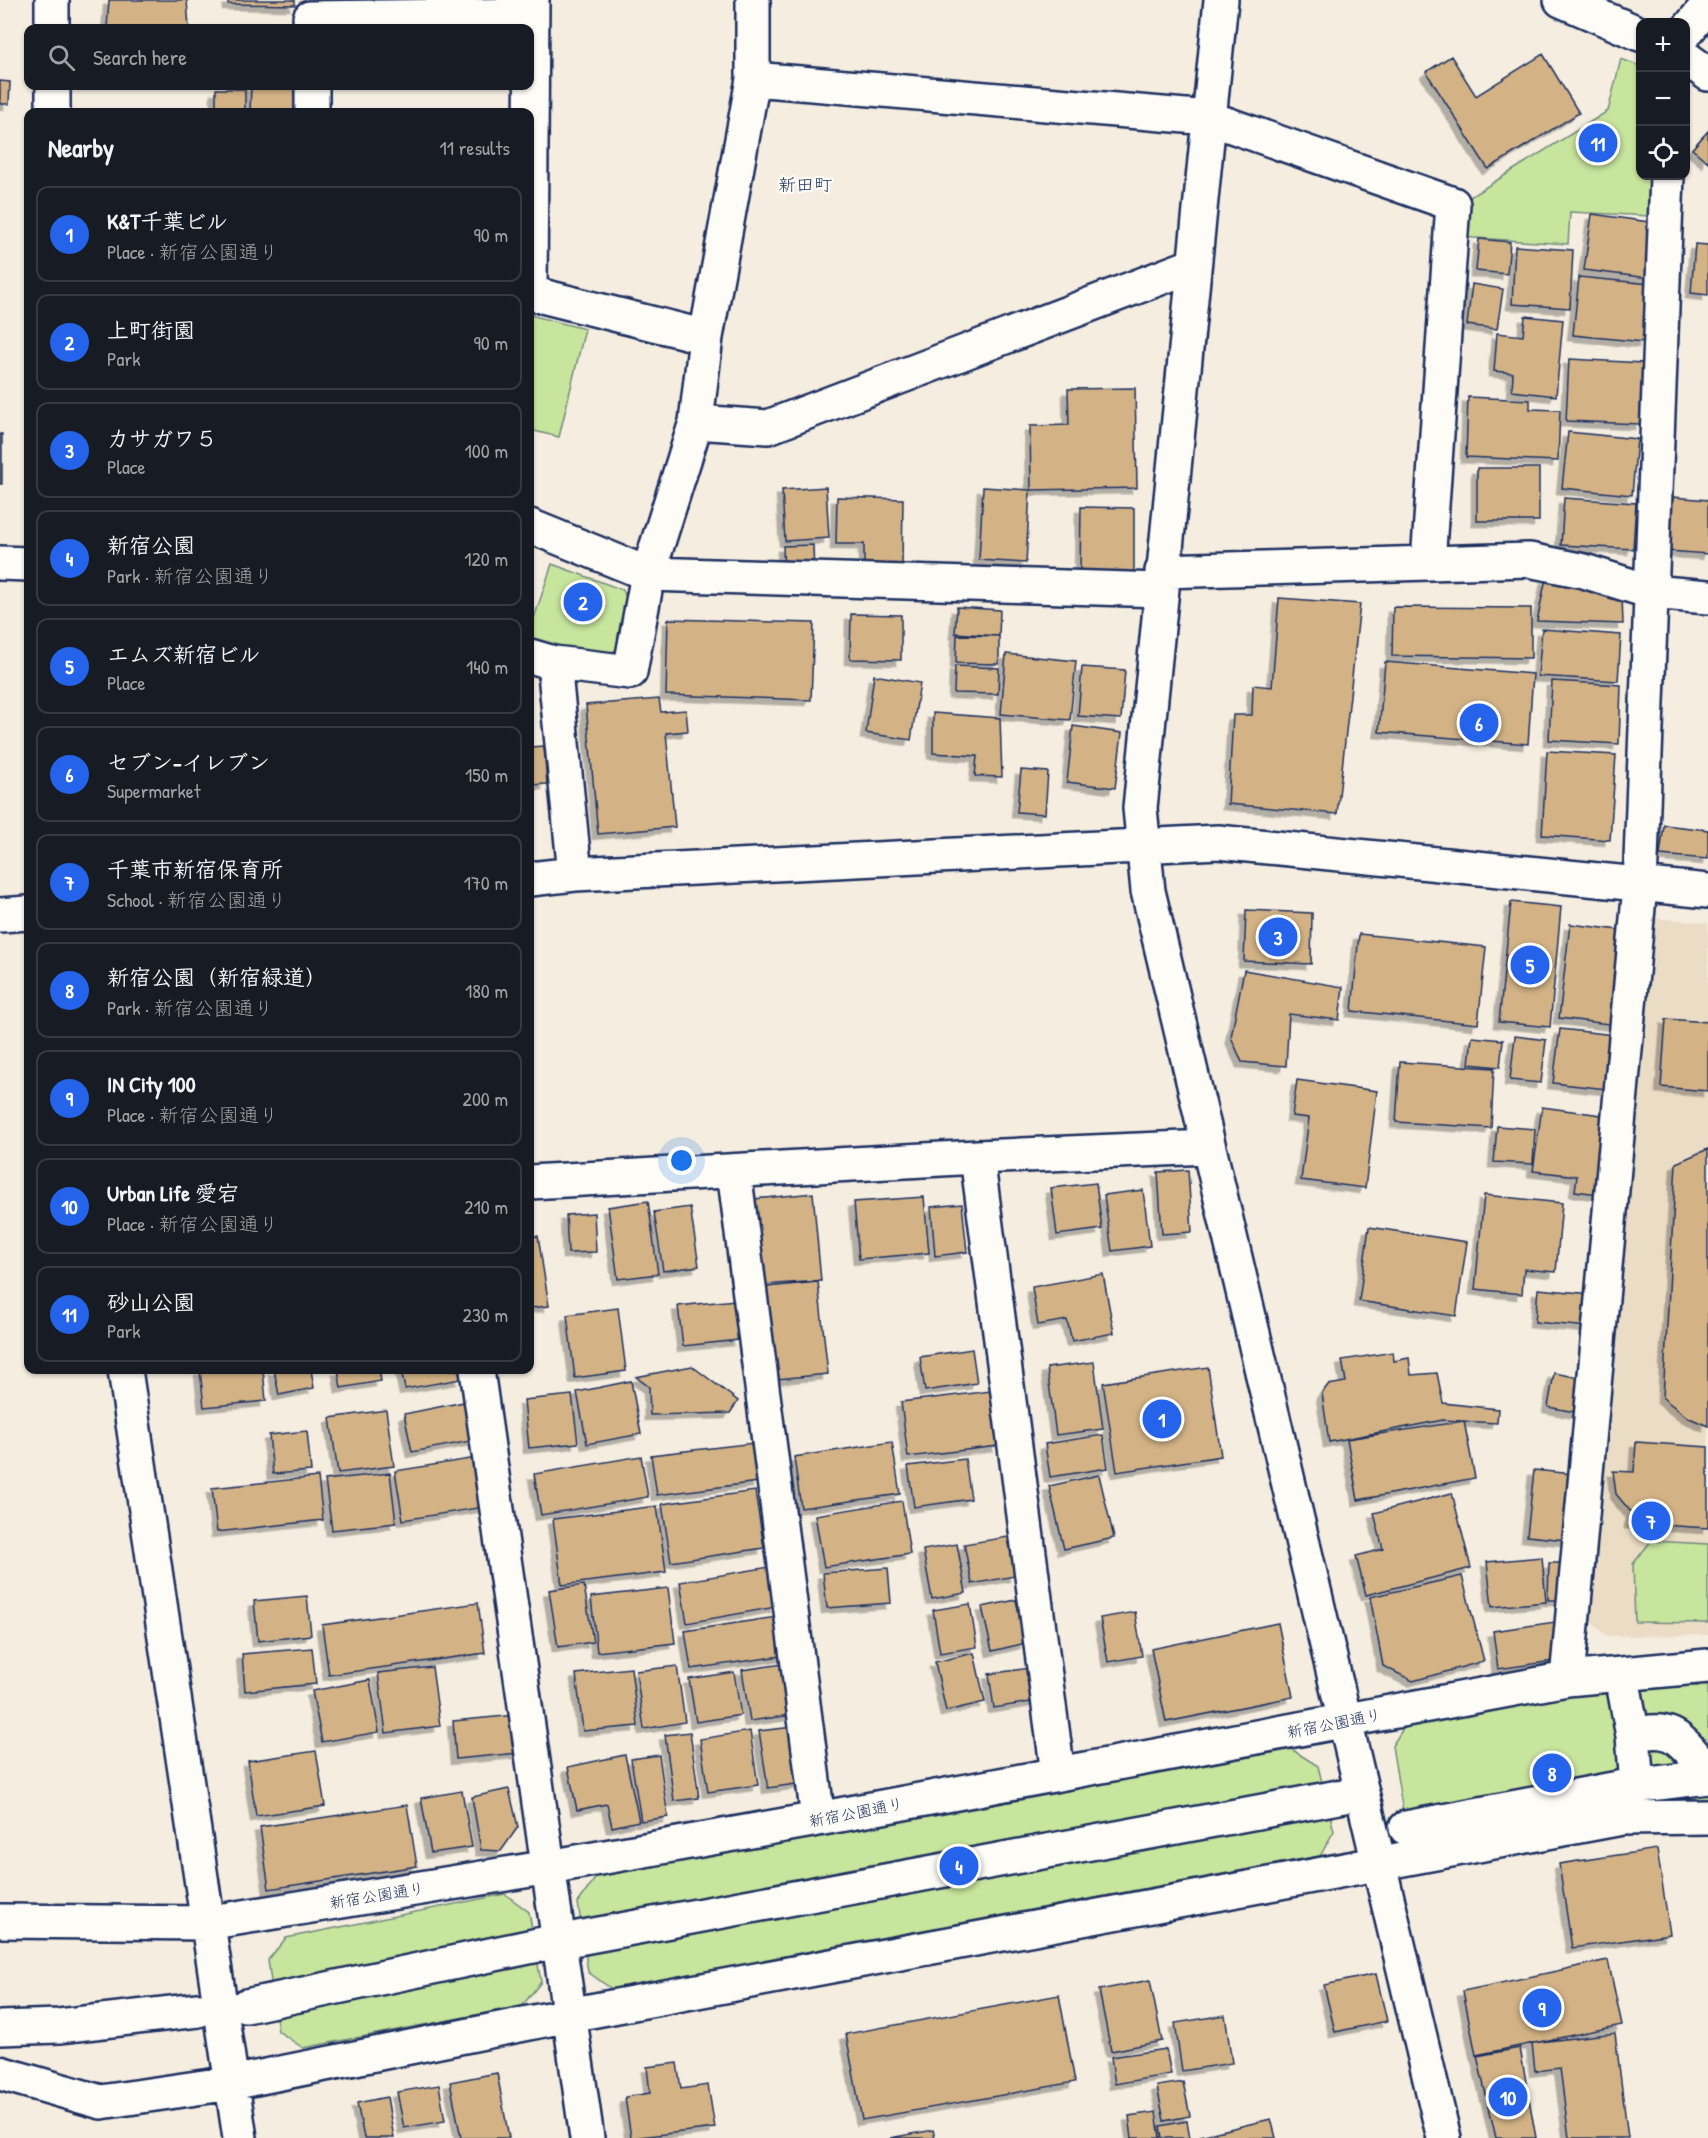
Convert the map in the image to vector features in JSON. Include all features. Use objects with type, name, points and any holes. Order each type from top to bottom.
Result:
[{"type":"street","points":[[52,0],[52,24]]},
{"type":"street","points":[[575,874],[542,659],[630,672],[648,574],[696,422],[706,337],[753,79],[753,0]]},
{"type":"street","points":[[1221,0],[1140,808],[1142,846],[1148,891],[1444,2138]]},
{"type":"street","points":[[1561,0],[1636,32]]},
{"type":"street","points":[[1690,27],[1708,5]]},
{"type":"street","points":[[310,15],[532,8],[532,24]]},
{"type":"street","points":[[1690,61],[1708,74]]},
{"type":"street","points":[[753,79],[1209,118],[1453,204],[1428,563]]},
{"type":"street","points":[[53,90],[53,108]]},
{"type":"street","points":[[312,90],[312,108]]},
{"type":"street","points":[[531,90],[531,108]]},
{"type":"street","points":[[1567,1678],[1640,886],[1667,180]]},
{"type":"street","points":[[696,422],[768,427],[1194,265]]},
{"type":"street","points":[[534,294],[706,337]]},
{"type":"street","points":[[534,528],[648,574],[1162,580],[1428,563],[1529,560],[1584,571],[1651,592],[1708,597]]},
{"type":"street","points":[[0,563],[24,564]]},
{"type":"street","points":[[534,879],[575,874],[1218,842],[1708,891]]},
{"type":"street","points":[[0,915],[24,913]]},
{"type":"street","points":[[534,1182],[977,1157],[1208,1147]]},
{"type":"street","points":[[977,1157],[1058,1773]]},
{"type":"street","points":[[734,1171],[818,1819]]},
{"type":"street","points":[[126,1374],[240,2138]]},
{"type":"street","points":[[478,1374],[587,2138]]},
{"type":"street","name":"新宿公園通り","points":[[0,1921],[207,1923],[549,1868],[1567,1678],[1708,1666]]},
{"type":"street","points":[[1625,1693],[1633,1736],[1637,1785]]},
{"type":"street","points":[[1633,1736],[1653,1729],[1671,1733],[1708,1771]]},
{"type":"street","points":[[1406,1828],[1637,1785],[1708,1777]]},
{"type":"street","points":[[578,1938],[1344,1796]]},
{"type":"street","points":[[0,2073],[101,2102],[231,2083],[569,2015],[1622,1818],[1708,1816]]},
{"type":"street","points":[[246,2006],[543,1944]]},
{"type":"street","points":[[0,2028],[59,2026],[198,2010]]},
{"type":"shaded area","points":[[1644,917],[1708,923],[1708,1635],[1607,1636],[1586,1617]]},
{"type":"green space","points":[[1621,59],[1636,65],[1636,180],[1653,180],[1651,216],[1570,212],[1568,244],[1460,237],[1462,202],[1608,111]]},
{"type":"green space","points":[[534,316],[585,329],[559,437],[534,431]]},
{"type":"green space","points":[[552,564],[623,590],[633,615],[624,646],[602,657],[534,642],[534,618]]},
{"type":"green space","points":[[1651,1541],[1708,1544],[1708,1623],[1635,1622],[1633,1564]]},
{"type":"green space","points":[[1708,1686],[1708,1800],[1615,1801],[1405,1824],[1392,1746],[1404,1727],[1612,1687]]},
{"type":"green space","points":[[1291,1749],[1318,1766],[1334,1831],[1320,1856],[613,1990],[588,1972],[578,1903],[596,1877]]},
{"type":"green space","points":[[505,1894],[529,1912],[541,1982],[522,2006],[303,2048],[278,2031],[268,1960],[286,1938]]},
{"type":"building","points":[[109,0],[187,0],[189,24],[107,24]]},
{"type":"building","points":[[228,0],[295,0],[295,5],[228,4]]},
{"type":"building","points":[[1543,54],[1579,113],[1488,169],[1426,72],[1451,56],[1476,96]]},
{"type":"building","points":[[0,81],[10,82],[9,104],[0,104]]},
{"type":"building","points":[[216,90],[245,90],[245,108],[216,108]]},
{"type":"building","points":[[251,90],[304,90],[304,108],[250,108]]},
{"type":"building","points":[[1708,131],[1708,162],[1692,149]]},
{"type":"building","points":[[1592,214],[1656,223],[1649,278],[1584,270]]},
{"type":"building","points":[[1479,239],[1510,242],[1507,274],[1476,271]]},
{"type":"building","points":[[1695,244],[1708,245],[1708,295],[1691,293]]},
{"type":"building","points":[[1515,246],[1573,250],[1570,308],[1512,304]]},
{"type":"building","points":[[1579,277],[1650,284],[1644,342],[1573,335]]},
{"type":"building","points":[[1472,284],[1503,289],[1497,329],[1467,325]]},
{"type":"building","points":[[1525,316],[1563,320],[1556,396],[1512,391],[1513,373],[1494,371],[1497,333],[1523,336]]},
{"type":"building","points":[[1569,359],[1643,363],[1640,424],[1566,421]]},
{"type":"building","points":[[1135,388],[1137,488],[1031,490],[1030,426],[1069,425],[1068,389]]},
{"type":"building","points":[[1468,397],[1530,400],[1530,409],[1560,410],[1558,461],[1466,457]]},
{"type":"building","points":[[1568,432],[1637,439],[1632,495],[1562,488]]},
{"type":"building","points":[[0,434],[2,434],[2,484],[0,484]]},
{"type":"building","points":[[1477,468],[1539,468],[1539,521],[1477,521]]},
{"type":"building","points":[[826,487],[829,538],[785,541],[782,490]]},
{"type":"building","points":[[983,487],[1030,490],[1026,563],[979,560]]},
{"type":"building","points":[[837,497],[903,499],[902,567],[864,565],[864,544],[836,544]]},
{"type":"building","points":[[1673,497],[1708,500],[1708,554],[1668,551]]},
{"type":"building","points":[[1564,498],[1636,503],[1633,549],[1561,545]]},
{"type":"building","points":[[1081,507],[1134,508],[1134,574],[1080,573]]},
{"type":"building","points":[[813,545],[814,577],[784,578],[783,546]]},
{"type":"building","points":[[1546,578],[1622,596],[1623,624],[1537,621]]},
{"type":"building","points":[[1279,598],[1360,604],[1337,814],[1228,804],[1233,715],[1252,715],[1253,685],[1272,687]]},
{"type":"building","points":[[957,607],[1000,610],[999,636],[955,633]]},
{"type":"building","points":[[1393,607],[1531,608],[1531,658],[1392,656]]},
{"type":"building","points":[[851,614],[901,615],[901,660],[850,659]]},
{"type":"building","points":[[668,619],[814,623],[811,700],[666,695]]},
{"type":"building","points":[[1542,629],[1621,635],[1618,681],[1538,676]]},
{"type":"building","points":[[957,635],[999,636],[999,664],[956,663]]},
{"type":"building","points":[[1006,654],[1076,661],[1070,720],[1001,714]]},
{"type":"building","points":[[1385,662],[1533,674],[1528,744],[1379,732]]},
{"type":"building","points":[[955,666],[999,668],[998,694],[954,693]]},
{"type":"building","points":[[1082,667],[1125,670],[1121,719],[1078,716]]},
{"type":"building","points":[[874,675],[920,683],[911,740],[866,733]]},
{"type":"building","points":[[1552,681],[1621,685],[1619,744],[1549,740]]},
{"type":"building","points":[[659,699],[661,712],[686,710],[688,731],[666,733],[675,827],[598,834],[586,705]]},
{"type":"building","points":[[933,713],[1000,718],[1002,777],[975,776],[977,756],[933,753]]},
{"type":"building","points":[[1073,726],[1122,733],[1115,788],[1067,782]]},
{"type":"building","points":[[544,746],[547,784],[534,785],[534,747]]},
{"type":"building","points":[[1547,751],[1616,755],[1610,840],[1542,835]]},
{"type":"building","points":[[1021,770],[1048,772],[1045,814],[1017,812]]},
{"type":"building","points":[[1664,825],[1708,830],[1708,859],[1660,855]]},
{"type":"building","points":[[1511,902],[1561,907],[1550,1027],[1499,1022]]},
{"type":"building","points":[[1246,910],[1312,913],[1311,964],[1244,961]]},
{"type":"building","points":[[1570,924],[1628,931],[1617,1025],[1559,1018]]},
{"type":"building","points":[[1359,934],[1486,947],[1478,1024],[1352,1011]]},
{"type":"building","points":[[1244,970],[1343,987],[1339,1020],[1289,1014],[1286,1066],[1242,1062],[1231,1037]]},
{"type":"building","points":[[1666,1019],[1708,1022],[1708,1091],[1661,1087]]},
{"type":"building","points":[[1560,1029],[1614,1035],[1607,1089],[1553,1083]]},
{"type":"building","points":[[1515,1036],[1546,1040],[1541,1083],[1510,1080]]},
{"type":"building","points":[[1472,1037],[1503,1040],[1500,1067],[1469,1064]]},
{"type":"building","points":[[1400,1062],[1494,1068],[1491,1128],[1396,1122]]},
{"type":"building","points":[[1297,1080],[1377,1091],[1365,1188],[1301,1180],[1309,1118],[1292,1116]]},
{"type":"building","points":[[1542,1107],[1616,1117],[1606,1195],[1575,1191],[1577,1176],[1533,1171]]},
{"type":"building","points":[[1497,1126],[1535,1129],[1533,1164],[1494,1162]]},
{"type":"building","points":[[1708,1149],[1708,1426],[1687,1417],[1663,1398],[1676,1163]]},
{"type":"building","points":[[1188,1170],[1192,1232],[1162,1234],[1158,1172]]},
{"type":"building","points":[[1096,1183],[1102,1229],[1057,1235],[1051,1188]]},
{"type":"building","points":[[1143,1190],[1150,1246],[1112,1251],[1104,1195]]},
{"type":"building","points":[[813,1193],[821,1281],[761,1285],[754,1199]]},
{"type":"building","points":[[1484,1195],[1562,1203],[1556,1272],[1524,1269],[1522,1294],[1475,1289]]},
{"type":"building","points":[[924,1197],[929,1253],[859,1259],[854,1202]]},
{"type":"building","points":[[648,1201],[658,1274],[618,1279],[608,1207]]},
{"type":"building","points":[[962,1204],[967,1252],[935,1256],[931,1207]]},
{"type":"building","points":[[690,1207],[699,1266],[663,1271],[654,1212]]},
{"type":"building","points":[[594,1213],[596,1252],[568,1253],[566,1215]]},
{"type":"building","points":[[1369,1227],[1467,1242],[1456,1316],[1359,1301]]},
{"type":"building","points":[[534,1236],[538,1236],[549,1306],[534,1308]]},
{"type":"building","points":[[1103,1274],[1114,1333],[1072,1341],[1067,1320],[1038,1325],[1032,1287]]},
{"type":"building","points":[[818,1282],[828,1374],[777,1379],[767,1287]]},
{"type":"building","points":[[1538,1289],[1592,1294],[1589,1327],[1535,1322]]},
{"type":"building","points":[[735,1300],[739,1340],[683,1346],[678,1306]]},
{"type":"building","points":[[618,1308],[626,1371],[575,1378],[567,1315]]},
{"type":"building","points":[[972,1349],[977,1383],[925,1391],[920,1357]]},
{"type":"building","points":[[1393,1352],[1394,1361],[1409,1358],[1411,1375],[1437,1373],[1443,1403],[1498,1409],[1497,1423],[1443,1420],[1329,1442],[1322,1393],[1328,1385],[1346,1382],[1342,1360]]},
{"type":"building","points":[[1094,1362],[1103,1429],[1056,1435],[1047,1368]]},
{"type":"building","points":[[692,1366],[738,1401],[730,1413],[650,1415],[649,1387],[636,1377]]},
{"type":"building","points":[[1208,1367],[1221,1456],[1117,1472],[1103,1383]]},
{"type":"building","points":[[1554,1373],[1586,1379],[1580,1413],[1548,1407]]},
{"type":"building","points":[[200,1374],[263,1374],[266,1401],[204,1407]]},
{"type":"building","points":[[275,1374],[312,1374],[314,1388],[279,1395]]},
{"type":"building","points":[[339,1374],[380,1374],[381,1381],[341,1388]]},
{"type":"building","points":[[402,1374],[460,1374],[461,1379],[405,1389]]},
{"type":"building","points":[[631,1381],[641,1434],[587,1444],[577,1392]]},
{"type":"building","points":[[991,1391],[998,1446],[908,1457],[901,1402]]},
{"type":"building","points":[[572,1395],[578,1443],[529,1448],[524,1400]]},
{"type":"building","points":[[469,1401],[476,1440],[412,1452],[404,1414]]},
{"type":"building","points":[[386,1410],[394,1466],[338,1473],[330,1418]]},
{"type":"building","points":[[1464,1421],[1475,1478],[1358,1500],[1347,1439]]},
{"type":"building","points":[[307,1431],[311,1471],[273,1474],[269,1435]]},
{"type":"building","points":[[1103,1435],[1108,1468],[1050,1477],[1045,1444]]},
{"type":"building","points":[[892,1442],[900,1494],[801,1508],[794,1457]]},
{"type":"building","points":[[1636,1442],[1708,1447],[1708,1528],[1630,1523],[1631,1512],[1616,1494],[1613,1471],[1634,1472]]},
{"type":"building","points":[[754,1443],[758,1482],[657,1495],[651,1455]]},
{"type":"building","points":[[641,1456],[648,1497],[541,1515],[534,1474]]},
{"type":"building","points":[[476,1458],[484,1507],[403,1520],[395,1471]]},
{"type":"building","points":[[965,1459],[971,1499],[914,1507],[908,1466]]},
{"type":"building","points":[[1534,1470],[1583,1475],[1576,1541],[1527,1536]]},
{"type":"building","points":[[390,1473],[396,1523],[332,1530],[325,1480]]},
{"type":"building","points":[[1099,1475],[1114,1538],[1064,1549],[1049,1486]]},
{"type":"building","points":[[318,1477],[323,1520],[217,1532],[212,1488]]},
{"type":"building","points":[[755,1491],[764,1548],[671,1562],[662,1504]]},
{"type":"building","points":[[1452,1493],[1471,1568],[1366,1595],[1356,1556],[1383,1549],[1374,1513]]},
{"type":"building","points":[[902,1501],[910,1554],[824,1567],[815,1515]]},
{"type":"building","points":[[657,1506],[666,1572],[562,1585],[553,1519]]},
{"type":"building","points":[[1008,1537],[1015,1576],[972,1584],[964,1544]]},
{"type":"building","points":[[957,1544],[966,1593],[932,1599],[923,1550]]},
{"type":"building","points":[[1542,1557],[1546,1602],[1492,1607],[1487,1562]]},
{"type":"building","points":[[1549,1563],[1573,1563],[1572,1600],[1548,1600]]},
{"type":"building","points":[[769,1567],[776,1607],[687,1623],[680,1582]]},
{"type":"building","points":[[888,1568],[891,1603],[827,1608],[823,1573]]},
{"type":"building","points":[[1462,1576],[1484,1661],[1413,1681],[1383,1666],[1370,1597]]},
{"type":"building","points":[[584,1585],[593,1642],[558,1647],[549,1590]]},
{"type":"building","points":[[668,1588],[675,1643],[597,1652],[591,1597]]},
{"type":"building","points":[[307,1596],[311,1635],[258,1641],[254,1601]]},
{"type":"building","points":[[1016,1600],[1026,1643],[992,1651],[982,1607]]},
{"type":"building","points":[[478,1603],[485,1653],[329,1675],[322,1625]]},
{"type":"building","points":[[970,1604],[977,1647],[940,1653],[933,1610]]},
{"type":"building","points":[[1135,1612],[1142,1656],[1108,1662],[1100,1618]]},
{"type":"building","points":[[783,1616],[788,1655],[691,1669],[685,1631]]},
{"type":"building","points":[[1562,1621],[1567,1659],[1498,1669],[1493,1631]]},
{"type":"building","points":[[1278,1623],[1293,1697],[1166,1722],[1151,1649]]},
{"type":"building","points":[[312,1648],[316,1684],[245,1691],[242,1654]]},
{"type":"building","points":[[974,1653],[985,1702],[946,1711],[935,1662]]},
{"type":"building","points":[[790,1663],[798,1714],[750,1721],[742,1670]]},
{"type":"building","points":[[677,1666],[685,1722],[644,1729],[636,1671]]},
{"type":"building","points":[[432,1667],[440,1726],[386,1733],[378,1673]]},
{"type":"building","points":[[1037,1667],[1043,1700],[994,1708],[989,1674]]},
{"type":"building","points":[[631,1668],[638,1726],[583,1731],[576,1674]]},
{"type":"building","points":[[734,1672],[741,1715],[696,1722],[689,1679]]},
{"type":"building","points":[[370,1680],[379,1732],[322,1742],[312,1691]]},
{"type":"building","points":[[516,1715],[519,1753],[456,1759],[453,1721]]},
{"type":"building","points":[[802,1726],[810,1782],[768,1788],[759,1731]]},
{"type":"building","points":[[750,1731],[758,1785],[708,1792],[700,1739]]},
{"type":"building","points":[[690,1732],[699,1798],[674,1801],[665,1735]]},
{"type":"building","points":[[316,1751],[325,1806],[256,1816],[248,1761]]},
{"type":"building","points":[[625,1755],[639,1821],[612,1827],[607,1804],[577,1810],[568,1767]]},
{"type":"building","points":[[659,1755],[668,1817],[641,1821],[631,1759]]},
{"type":"building","points":[[509,1789],[518,1827],[501,1851],[481,1850],[472,1797]]},
{"type":"building","points":[[462,1791],[472,1847],[431,1853],[421,1798]]},
{"type":"building","points":[[407,1805],[417,1866],[269,1889],[260,1827]]},
{"type":"building","points":[[1657,1849],[1670,1934],[1572,1948],[1559,1864]]},
{"type":"building","points":[[1608,1960],[1622,2025],[1476,2055],[1463,1991]]},
{"type":"building","points":[[1376,1974],[1387,2021],[1335,2032],[1324,1985]]},
{"type":"building","points":[[1150,1980],[1162,2041],[1111,2051],[1099,1990]]},
{"type":"building","points":[[1059,1995],[1075,2082],[862,2120],[846,2034]]},
{"type":"building","points":[[1225,2015],[1232,2063],[1182,2071],[1175,2023]]},
{"type":"building","points":[[1615,2033],[1628,2138],[1569,2138],[1560,2068],[1535,2071],[1532,2043]]},
{"type":"building","points":[[1520,2048],[1536,2138],[1496,2138],[1477,2056]]},
{"type":"building","points":[[1166,2049],[1171,2074],[1115,2084],[1111,2057]]},
{"type":"building","points":[[677,2063],[681,2089],[708,2085],[715,2128],[631,2138],[625,2097],[650,2093],[647,2067]]},
{"type":"building","points":[[497,2073],[509,2138],[461,2138],[450,2082]]},
{"type":"building","points":[[1183,2082],[1190,2116],[1164,2121],[1157,2086]]},
{"type":"building","points":[[439,2085],[445,2121],[404,2128],[397,2092]]},
{"type":"building","points":[[387,2097],[394,2138],[364,2138],[357,2103]]},
{"type":"building","points":[[1156,2112],[1160,2138],[1132,2138],[1129,2116]]},
{"type":"building","points":[[1271,2119],[1276,2138],[1201,2138],[1200,2136]]},
{"type":"building","points":[[1187,2121],[1190,2138],[1162,2138],[1160,2126]]},
{"type":"building","points":[[933,2130],[935,2138],[890,2138]]},
{"type":"place","name":"砂山公園","points":[[1598,143]]},
{"type":"place","name":"上町街園","points":[[583,602]]},
{"type":"place","name":"セブン-イレブン","points":[[1479,723]]},
{"type":"place","name":"カサガワ５","points":[[1278,937]]},
{"type":"place","name":"エムズ新宿ビル","points":[[1530,965]]},
{"type":"place","name":"K&T千葉ビル","points":[[1162,1419]]},
{"type":"place","name":"千葉市新宿保育所","points":[[1651,1521]]},
{"type":"place","name":"新宿公園（新宿緑道）","points":[[1552,1773]]},
{"type":"place","name":"新宿公園","points":[[959,1866]]},
{"type":"place","name":"IN City 100","points":[[1542,2008]]},
{"type":"place","name":"Urban Life 愛宕","points":[[1508,2097]]},
{"type":"district","name":"新田町","points":[[805,185]]}]
